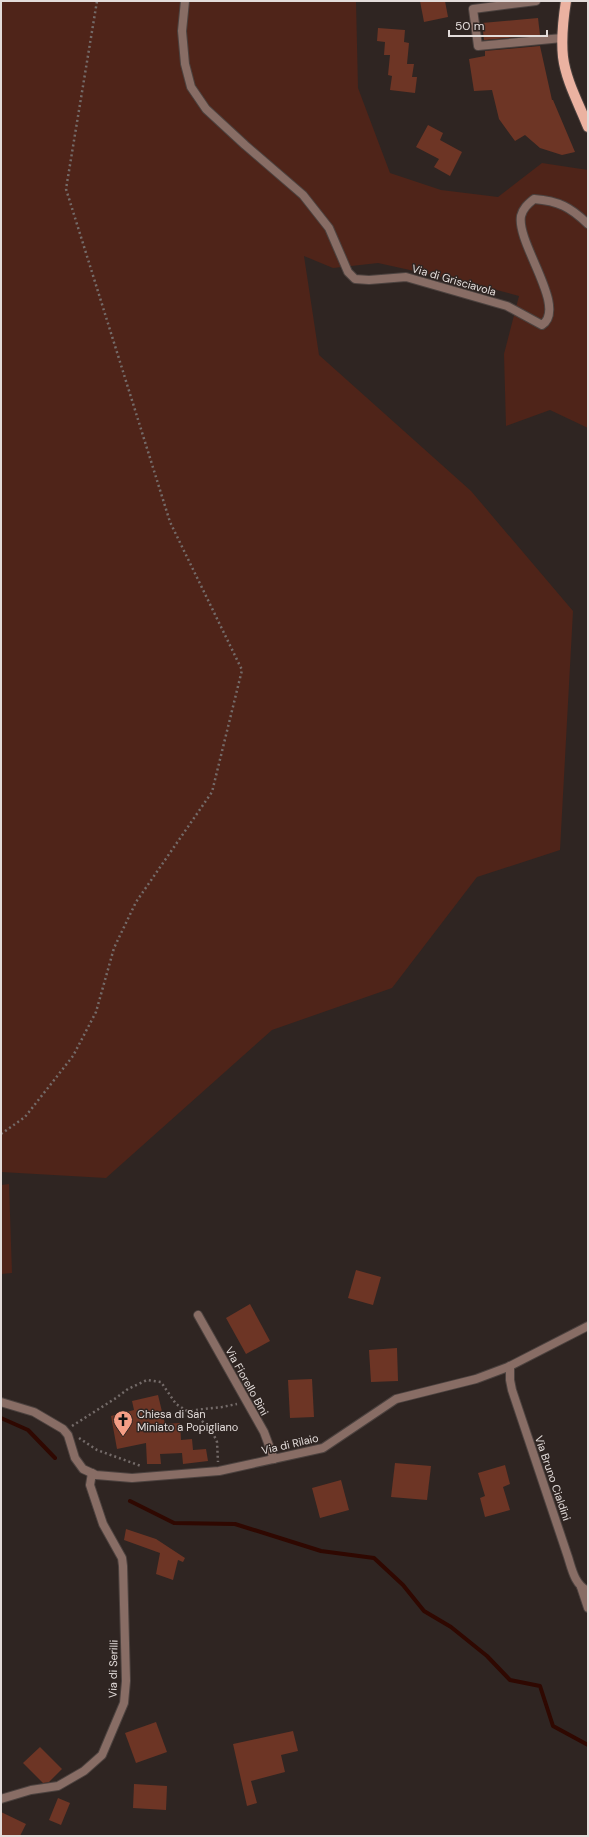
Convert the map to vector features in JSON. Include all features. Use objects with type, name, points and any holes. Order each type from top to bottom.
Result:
[{"type":"main road","points":[[566,1],[562,38],[563,58],[568,78],[588,127]]},
{"type":"street","name":"Via di Grisciavola","points":[[185,1],[182,31],[185,64],[191,87],[206,109],[303,195],[329,228],[348,272],[355,279],[369,280],[406,277],[507,306],[542,325],[546,322],[549,315],[549,300],[524,239],[521,215],[526,206],[534,199],[550,200],[569,208],[588,224]]},
{"type":"street","points":[[536,1],[474,9],[478,46],[562,38]]},
{"type":"street","name":"Via Fiorello Bini","points":[[198,1315],[264,1432],[274,1459]]},
{"type":"street","name":"Via di Rilaio","points":[[67,1434],[75,1458],[83,1470],[92,1473],[113,1478],[156,1477],[219,1471],[323,1448],[396,1400],[476,1379],[510,1366],[588,1326]]},
{"type":"street","name":"Via Bruno Cialdini","points":[[510,1366],[512,1390],[576,1580],[585,1589],[588,1608]]},
{"type":"street","points":[[1,1402],[34,1412],[67,1434]]},
{"type":"street","name":"Via di Serilli","points":[[1,1799],[31,1790],[58,1786],[84,1771],[102,1755],[124,1703],[126,1681],[122,1558],[103,1524],[90,1485],[92,1473]]},
{"type":"path","points":[[1,1134],[25,1117],[73,1056],[96,1012],[114,948],[136,902],[212,792],[242,670],[170,522],[66,189],[97,1]]},
{"type":"path","points":[[67,1434],[128,1389],[147,1380],[161,1382],[176,1404],[208,1426],[216,1438],[218,1463],[211,1463]]},
{"type":"path","points":[[186,1411],[222,1407],[247,1402]]},
{"type":"path","points":[[67,1434],[80,1439],[97,1450],[146,1468]]},
{"type":"shaded area","points":[[1,1],[356,1],[358,88],[390,173],[441,190],[498,197],[542,163],[588,170],[588,428],[550,410],[506,426],[504,354],[519,296],[478,285],[378,263],[333,268],[304,256],[319,355],[471,491],[573,611],[560,850],[477,877],[392,988],[272,1030],[106,1178],[1,1172]]},
{"type":"shaded area","points":[[9,1184],[12,1273],[1,1274],[1,1185]]},
{"type":"building","points":[[420,1],[445,1],[448,17],[424,22]]},
{"type":"building","points":[[538,18],[540,35],[484,40],[482,23]]},
{"type":"building","points":[[378,28],[405,30],[404,42],[409,43],[407,64],[414,64],[412,77],[417,77],[415,93],[390,90],[392,76],[388,75],[390,55],[384,55],[385,42],[377,41]]},
{"type":"building","points":[[540,46],[552,100],[575,152],[562,155],[540,148],[525,135],[515,141],[499,119],[492,90],[474,91],[469,59],[485,56],[485,51]]},
{"type":"building","points":[[428,125],[443,133],[440,140],[462,152],[450,176],[434,167],[439,159],[416,147]]},
{"type":"building","points":[[356,1270],[381,1277],[373,1305],[348,1298]]},
{"type":"building","points":[[250,1304],[270,1341],[246,1354],[226,1318]]},
{"type":"building","points":[[397,1348],[398,1381],[371,1382],[369,1350]]},
{"type":"building","points":[[312,1379],[314,1417],[290,1418],[288,1380]]},
{"type":"building","points":[[158,1395],[165,1424],[180,1423],[181,1440],[192,1439],[193,1450],[206,1449],[208,1461],[183,1464],[182,1453],[160,1454],[161,1464],[147,1464],[146,1443],[117,1449],[111,1416],[134,1410],[132,1401]]},
{"type":"building","points":[[395,1463],[431,1466],[427,1500],[391,1497]]},
{"type":"building","points":[[505,1465],[510,1484],[503,1487],[510,1510],[485,1517],[480,1498],[485,1496],[478,1473]]},
{"type":"building","points":[[341,1480],[349,1510],[320,1518],[312,1488]]},
{"type":"building","points":[[126,1529],[156,1539],[185,1558],[183,1562],[178,1560],[173,1580],[156,1574],[160,1553],[124,1540]]},
{"type":"building","points":[[156,1722],[167,1752],[136,1763],[125,1733]]},
{"type":"building","points":[[293,1731],[298,1751],[281,1755],[285,1772],[251,1781],[257,1803],[247,1806],[233,1744]]},
{"type":"building","points":[[40,1747],[62,1769],[49,1782],[43,1783],[23,1763]]},
{"type":"building","points":[[134,1784],[167,1786],[166,1810],[133,1808]]},
{"type":"building","points":[[58,1798],[70,1803],[61,1825],[49,1820]]},
{"type":"building","points":[[1,1812],[26,1824],[20,1836],[1,1836]]},
{"type":"waterway","points":[[1,1418],[28,1430],[55,1458]]},
{"type":"waterway","points":[[130,1501],[174,1523],[235,1524],[321,1551],[374,1558],[403,1585],[424,1611],[451,1627],[487,1656],[510,1680],[540,1686],[553,1726],[588,1745]]},
{"type":"place","name":"Chiesa di San Miniato a Popigliano","points":[[123,1437]]}]
